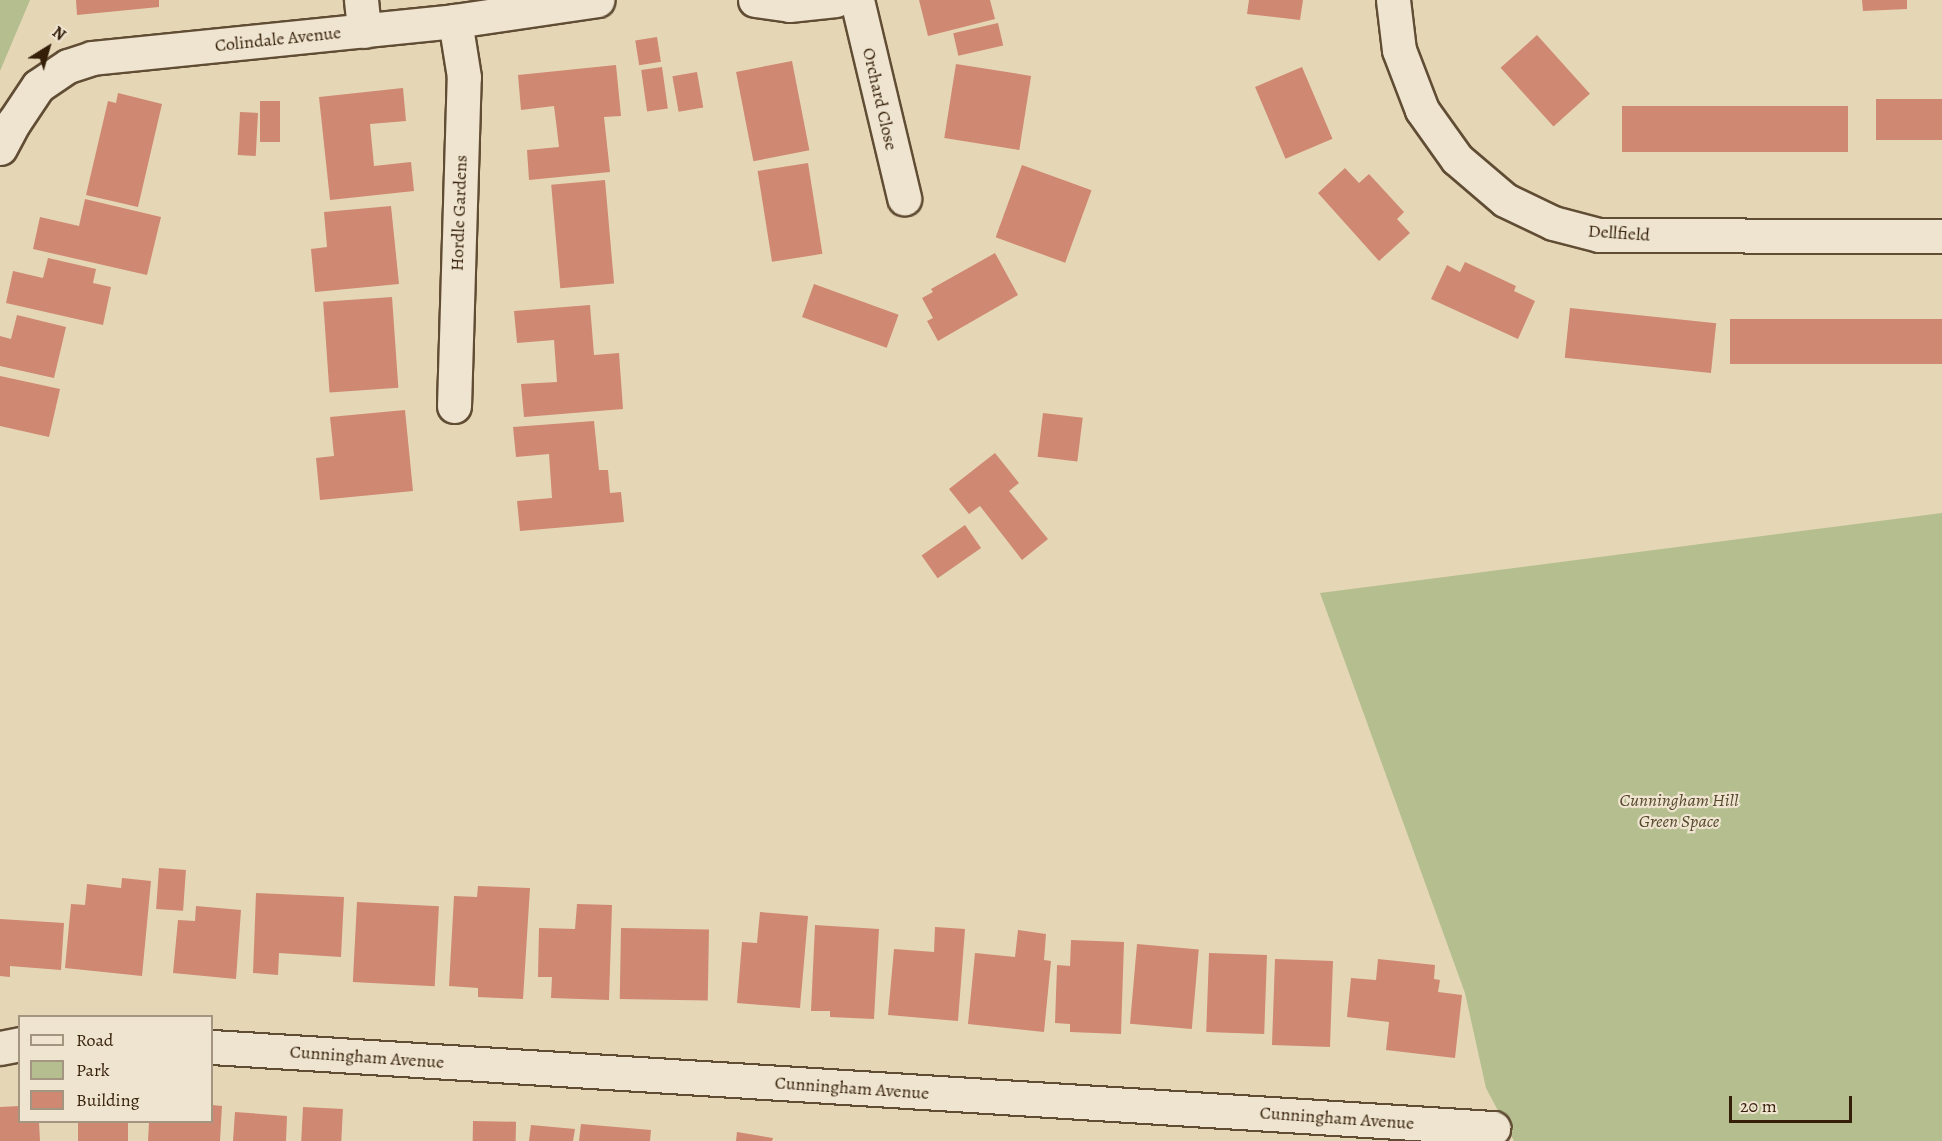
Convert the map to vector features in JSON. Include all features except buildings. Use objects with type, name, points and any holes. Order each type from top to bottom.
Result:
[{"type":"street","name":"Colindale Avenue","points":[[0,148],[38,86],[68,66],[84,60],[363,15],[455,21],[597,0]]},
{"type":"street","points":[[755,0],[789,5],[836,0]]},
{"type":"street","name":"Orchard Close","points":[[857,0],[904,198]]},
{"type":"street","name":"Dellfield","points":[[1393,0],[1399,50],[1422,110],[1457,159],[1505,200],[1553,223],[1599,235],[1942,236]]},
{"type":"street","name":"Hordle Gardens","points":[[454,406],[464,77],[455,21]]},
{"type":"street","points":[[0,1048],[18,1044]]},
{"type":"street","name":"Cunningham Avenue","points":[[213,1047],[1493,1128]]},
{"type":"green space","points":[[0,0],[30,0],[0,71]]},
{"type":"green space","name":"Cunningham Hill Green Space","points":[[1942,513],[1942,1141],[1514,1141],[1486,1088],[1465,993],[1320,593]]}]
